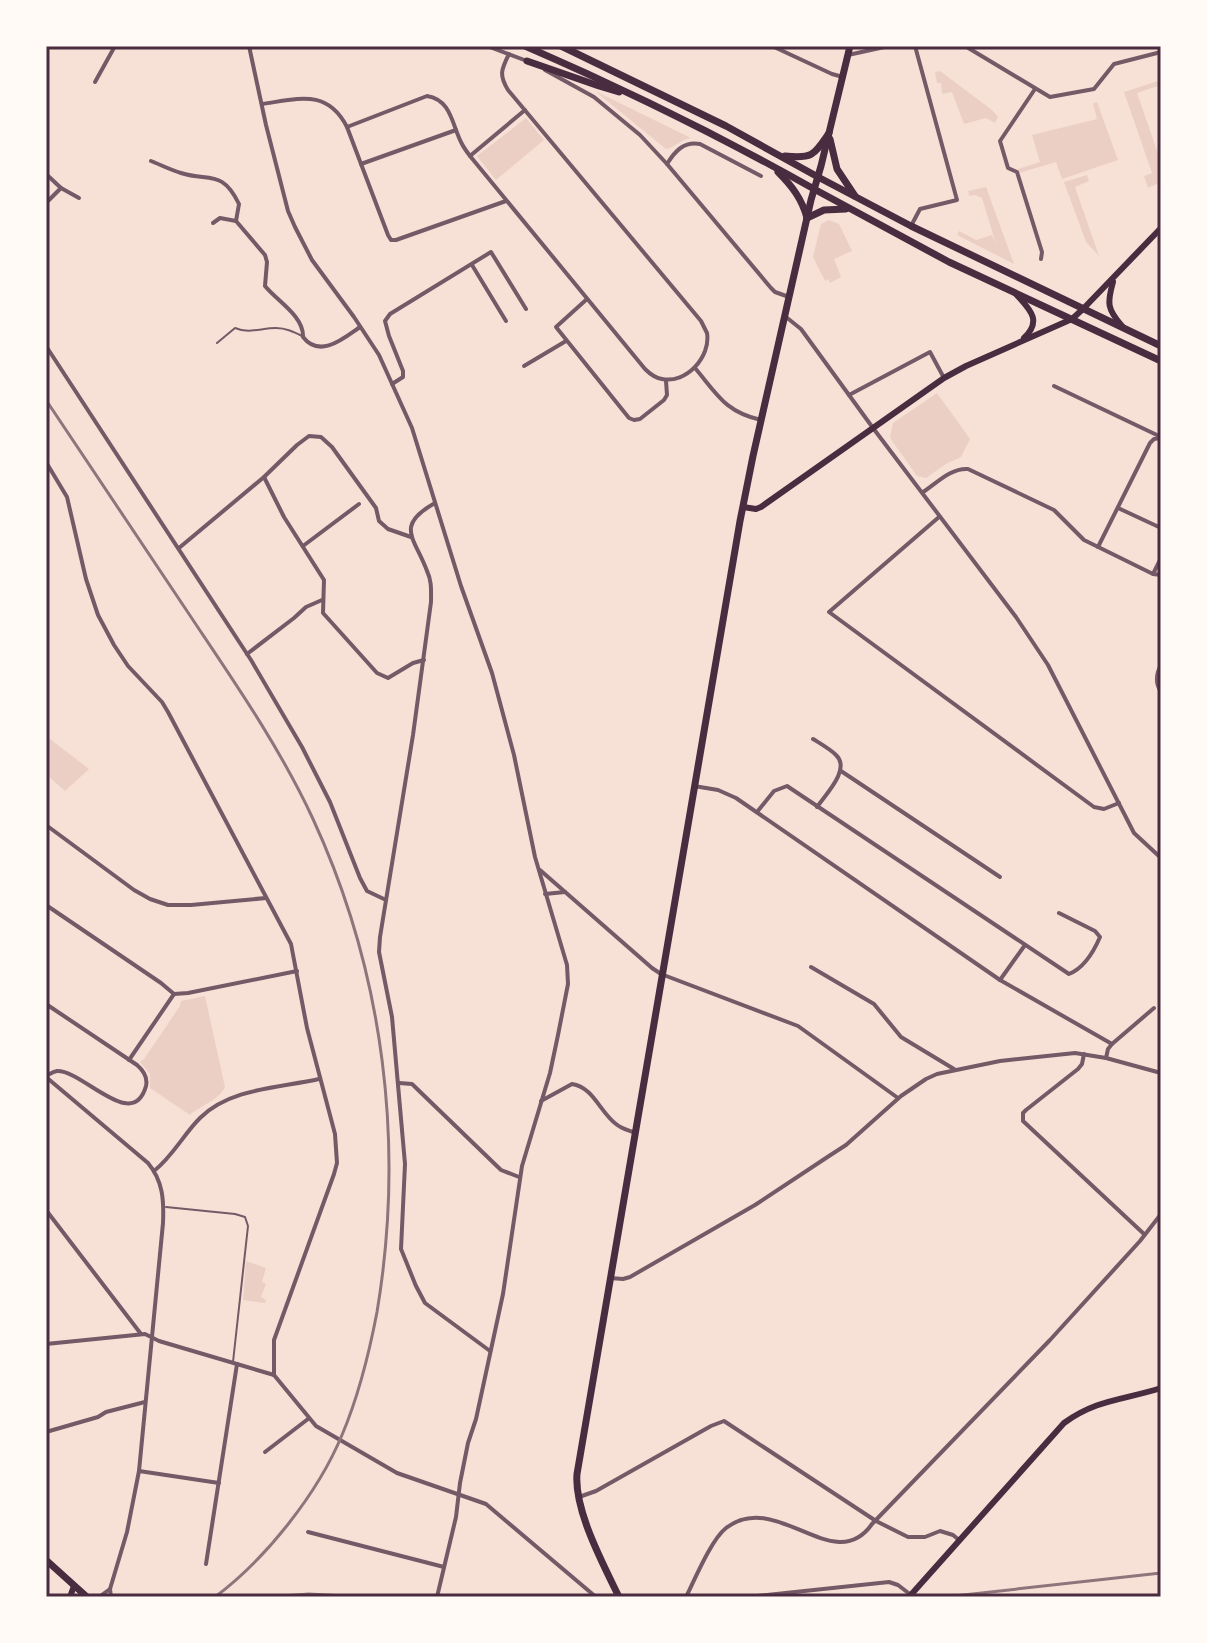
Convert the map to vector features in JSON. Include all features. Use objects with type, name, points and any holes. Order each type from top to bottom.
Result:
[{"type":"main road","points":[[525,46],[637,96],[949,262],[1161,361]]},
{"type":"main road","points":[[561,46],[713,119],[911,226],[1161,346]]},
{"type":"main road","points":[[619,1597],[585,1519],[576,1485],[577,1474],[743,507],[807,218],[849,50]]},
{"type":"main road","points":[[527,61],[637,96]]},
{"type":"main road","points":[[782,156],[811,156],[829,133]]},
{"type":"main road","points":[[829,133],[837,169],[858,199]]},
{"type":"main road","points":[[771,165],[796,193],[807,218]]},
{"type":"main road","points":[[807,218],[824,210],[848,209]]},
{"type":"main road","points":[[743,507],[761,507],[944,378],[1072,319],[1161,228]]},
{"type":"main road","points":[[1114,278],[1109,306],[1125,329]]},
{"type":"main road","points":[[1015,293],[1034,319],[1029,333],[1019,343]]},
{"type":"main road","points":[[910,1596],[1064,1423],[1098,1404],[1161,1388]]},
{"type":"main road","points":[[46,1560],[87,1597]]},
{"type":"main road","points":[[70,1597],[74,1586]]},
{"type":"street","points":[[95,82],[115,46]]},
{"type":"street","points":[[249,46],[288,211],[312,260],[379,355],[412,428],[496,686],[545,894],[568,974],[556,1043],[519,1177],[503,1294],[437,1594]]},
{"type":"street","points":[[487,46],[527,61],[594,97],[640,135],[771,288],[789,297]]},
{"type":"street","points":[[772,46],[843,77]]},
{"type":"street","points":[[849,50],[889,46]]},
{"type":"street","points":[[911,226],[920,209],[957,200],[915,46]]},
{"type":"street","points":[[965,46],[1050,97],[1094,89],[1114,64],[1161,52]]},
{"type":"street","points":[[347,127],[427,96],[436,97],[450,113],[461,143],[470,156],[645,369],[657,378],[666,380],[679,377],[695,368],[703,356],[707,332],[502,80],[509,54]]},
{"type":"street","points":[[1035,89],[1000,141],[1008,168],[1017,172],[1042,252],[1041,259]]},
{"type":"street","points":[[262,104],[316,99],[339,113],[391,240],[507,201]]},
{"type":"street","points":[[470,156],[525,110]]},
{"type":"street","points":[[361,164],[456,130]]},
{"type":"street","points":[[667,164],[680,147],[694,143],[761,176]]},
{"type":"street","points":[[151,161],[183,174],[215,177],[225,184],[239,204],[236,221]]},
{"type":"street","points":[[46,174],[61,188],[79,198]]},
{"type":"street","points":[[46,203],[61,188]]},
{"type":"street","points":[[213,223],[220,218],[236,221],[265,255],[265,286],[298,320],[304,330],[303,337],[308,342],[332,346],[360,327]]},
{"type":"street","points":[[392,384],[403,377],[403,371],[385,321],[390,314],[491,252],[526,309]]},
{"type":"street","points":[[471,264],[506,321]]},
{"type":"street","points":[[587,299],[556,327],[629,418],[640,419],[664,400],[667,395],[666,380]]},
{"type":"street","points":[[785,316],[801,329],[1016,617],[1048,665],[1134,833],[1161,858]]},
{"type":"street","points":[[524,366],[566,341]]},
{"type":"street","points":[[46,346],[247,654],[330,802],[367,891],[386,900]]},
{"type":"street","points":[[849,395],[930,352],[944,378]]},
{"type":"street","points":[[695,368],[729,408],[761,420]]},
{"type":"street","points":[[1054,386],[1161,438]]},
{"type":"street","points":[[179,548],[309,436],[321,437],[332,447],[376,508],[379,521],[388,529],[411,537]]},
{"type":"street","points":[[1098,547],[1150,443],[1161,438]]},
{"type":"street","points":[[46,462],[67,497],[86,579],[98,615],[128,666],[168,712],[291,944],[319,1079],[335,1134],[337,1163],[274,1340],[274,1375]]},
{"type":"street","points":[[923,492],[950,472],[968,469],[1054,510],[1084,540],[1153,574],[1161,575]]},
{"type":"street","points":[[264,477],[284,517],[324,580],[323,613],[377,673],[388,678],[424,660]]},
{"type":"street","points":[[435,503],[411,522],[411,537],[431,583],[424,660],[379,952],[392,1017],[399,1083],[405,1164],[400,1241],[403,1256],[425,1303],[490,1351]]},
{"type":"street","points":[[303,546],[359,504]]},
{"type":"street","points":[[1118,508],[1161,528]]},
{"type":"street","points":[[939,517],[829,612],[1094,807],[1104,809],[1119,803]]},
{"type":"street","points":[[1153,574],[1161,558]]},
{"type":"street","points":[[247,654],[306,607],[322,600]]},
{"type":"street","points":[[1161,665],[1156,682],[1161,692]]},
{"type":"street","points":[[813,739],[838,756],[842,764],[841,771],[817,807]]},
{"type":"street","points":[[841,771],[1000,877]]},
{"type":"street","points":[[694,786],[728,793],[1000,980],[1112,1044]]},
{"type":"street","points":[[757,812],[774,791],[787,786],[1069,974],[1083,964],[1100,937],[1095,931],[1059,913]]},
{"type":"street","points":[[46,825],[134,890],[168,905],[266,898]]},
{"type":"street","points":[[539,869],[661,974],[798,1026],[898,1098]]},
{"type":"street","points":[[545,894],[565,892]]},
{"type":"street","points":[[46,905],[174,994],[297,971]]},
{"type":"street","points":[[1000,980],[1025,945]]},
{"type":"street","points":[[811,967],[874,1004],[901,1037],[954,1069]]},
{"type":"street","points":[[129,1060],[174,994]]},
{"type":"street","points":[[46,1004],[145,1073],[147,1083],[142,1096],[129,1105],[65,1073],[56,1071],[46,1077],[148,1163],[161,1186],[164,1207],[139,1471],[127,1532],[110,1589],[111,1597]]},
{"type":"street","points":[[1106,1058],[1112,1044],[1154,1008]]},
{"type":"street","points":[[610,1278],[630,1277],[755,1205],[846,1145],[898,1098],[926,1079],[954,1069],[1075,1053],[1161,1073]]},
{"type":"street","points":[[1084,1054],[1078,1069],[1026,1110],[1022,1117],[1024,1123],[1144,1234]]},
{"type":"street","points":[[154,1171],[166,1161],[198,1120],[226,1100],[319,1079]]},
{"type":"street","points":[[399,1083],[412,1084],[501,1170],[519,1177]]},
{"type":"street","points":[[541,1101],[565,1087],[578,1085],[588,1091],[620,1128],[635,1133]]},
{"type":"street","points":[[46,1210],[141,1334],[274,1375],[308,1419],[323,1431],[397,1473],[486,1504],[596,1597]]},
{"type":"street","points":[[686,1597],[717,1537],[738,1522],[764,1517],[839,1543],[858,1539],[1050,1340],[1161,1214]]},
{"type":"street","points":[[46,1344],[141,1334]]},
{"type":"street","points":[[206,1564],[235,1364]]},
{"type":"street","points":[[46,1432],[145,1402]]},
{"type":"street","points":[[265,1452],[308,1419]]},
{"type":"street","points":[[579,1497],[596,1491],[724,1421],[876,1521],[908,1537],[925,1537],[940,1531],[959,1540]]},
{"type":"street","points":[[139,1471],[219,1483]]},
{"type":"street","points":[[308,1532],[444,1567]]},
{"type":"street","points":[[748,1597],[889,1582],[898,1585],[910,1596]]},
{"type":"street","points":[[99,1597],[110,1589]]},
{"type":"lane","points":[[217,343],[235,328],[246,332],[287,329],[303,337]]},
{"type":"lane","points":[[164,1207],[245,1217],[248,1226],[235,1364]]},
{"type":"shaded area","points":[[940,71],[992,110],[998,117],[995,123],[986,118],[964,124],[952,92],[942,94],[941,83],[937,83],[935,72]]},
{"type":"shaded area","points":[[1161,80],[1161,85],[1137,93],[1161,162],[1161,182],[1148,188],[1144,176],[1152,173],[1124,92]]},
{"type":"shaded area","points":[[595,91],[691,138],[666,149]]},
{"type":"shaded area","points":[[1097,102],[1118,160],[1062,179],[1056,162],[1019,173],[1018,169],[1040,162],[1032,135],[1097,119],[1093,103]]},
{"type":"shaded area","points":[[526,118],[544,140],[496,180],[477,156]]},
{"type":"shaded area","points":[[1087,175],[1089,181],[1075,187],[1099,256],[1086,242],[1064,182]]},
{"type":"shaded area","points":[[986,187],[1014,264],[957,235],[959,231],[976,240],[992,235],[996,244],[982,198],[969,196],[968,191]]},
{"type":"shaded area","points":[[829,220],[839,224],[852,251],[834,259],[841,277],[830,283],[828,279],[825,281],[813,257],[821,224]]},
{"type":"shaded area","points":[[937,393],[970,439],[961,457],[926,478],[917,476],[890,438],[893,423]]},
{"type":"shaded area","points":[[46,736],[89,769],[65,791],[46,774]]},
{"type":"shaded area","points":[[205,996],[225,1087],[214,1099],[190,1115],[150,1088],[150,1074],[140,1062],[181,1001]]},
{"type":"shaded area","points":[[246,1261],[266,1268],[262,1282],[266,1284],[261,1297],[266,1300],[265,1303],[243,1300]]},
{"type":"railway","points":[[46,400],[245,698],[301,794],[337,878],[357,938],[372,999],[382,1061],[388,1123],[389,1186],[385,1249],[377,1312],[358,1390],[332,1457],[305,1502],[253,1564],[215,1597]]},
{"type":"railway","points":[[945,1597],[1161,1573]]},
{"type":"railway","points":[[270,1597],[309,1594],[363,1597]]}]
